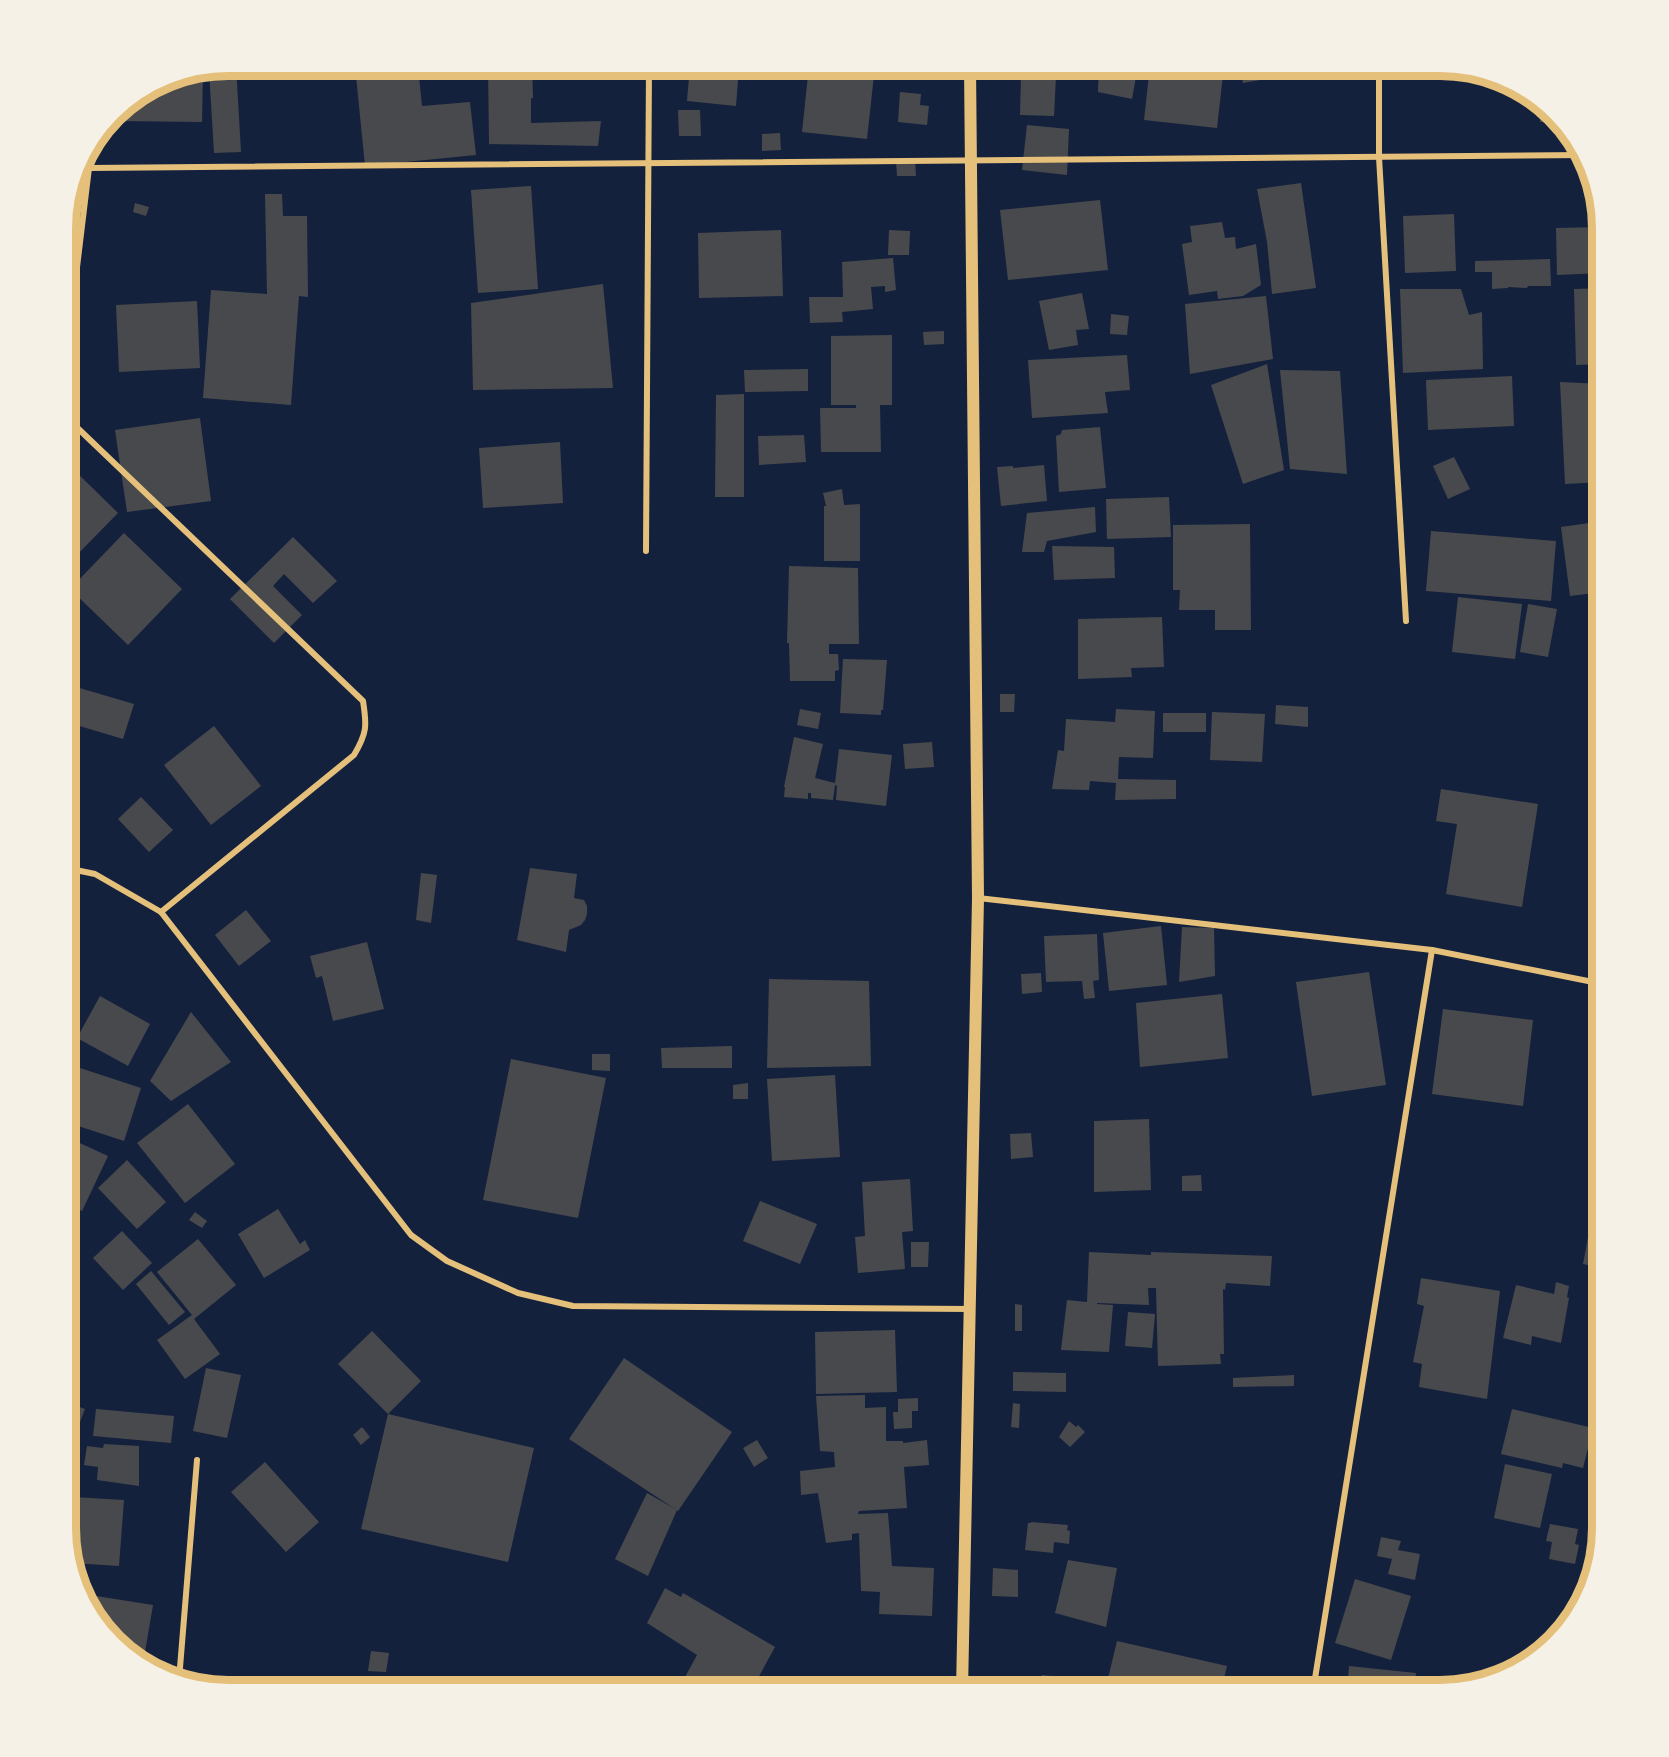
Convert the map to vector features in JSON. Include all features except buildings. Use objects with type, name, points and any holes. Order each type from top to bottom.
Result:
[{"type":"main road","points":[[962,1680],[978,898],[970,77]]},
{"type":"street","points":[[646,551],[649,76]]},
{"type":"street","points":[[1379,77],[1379,157],[1406,621]]},
{"type":"street","points":[[77,267],[89,168],[1574,155]]},
{"type":"street","points":[[77,427],[363,700],[366,718],[364,738],[354,755],[161,912]]},
{"type":"street","points":[[77,870],[95,874],[161,912],[411,1235],[447,1261],[518,1293],[573,1306],[969,1309]]},
{"type":"street","points":[[978,898],[1432,950],[1592,982]]},
{"type":"street","points":[[1315,1680],[1432,950]]},
{"type":"street","points":[[180,1672],[197,1460]]}]
